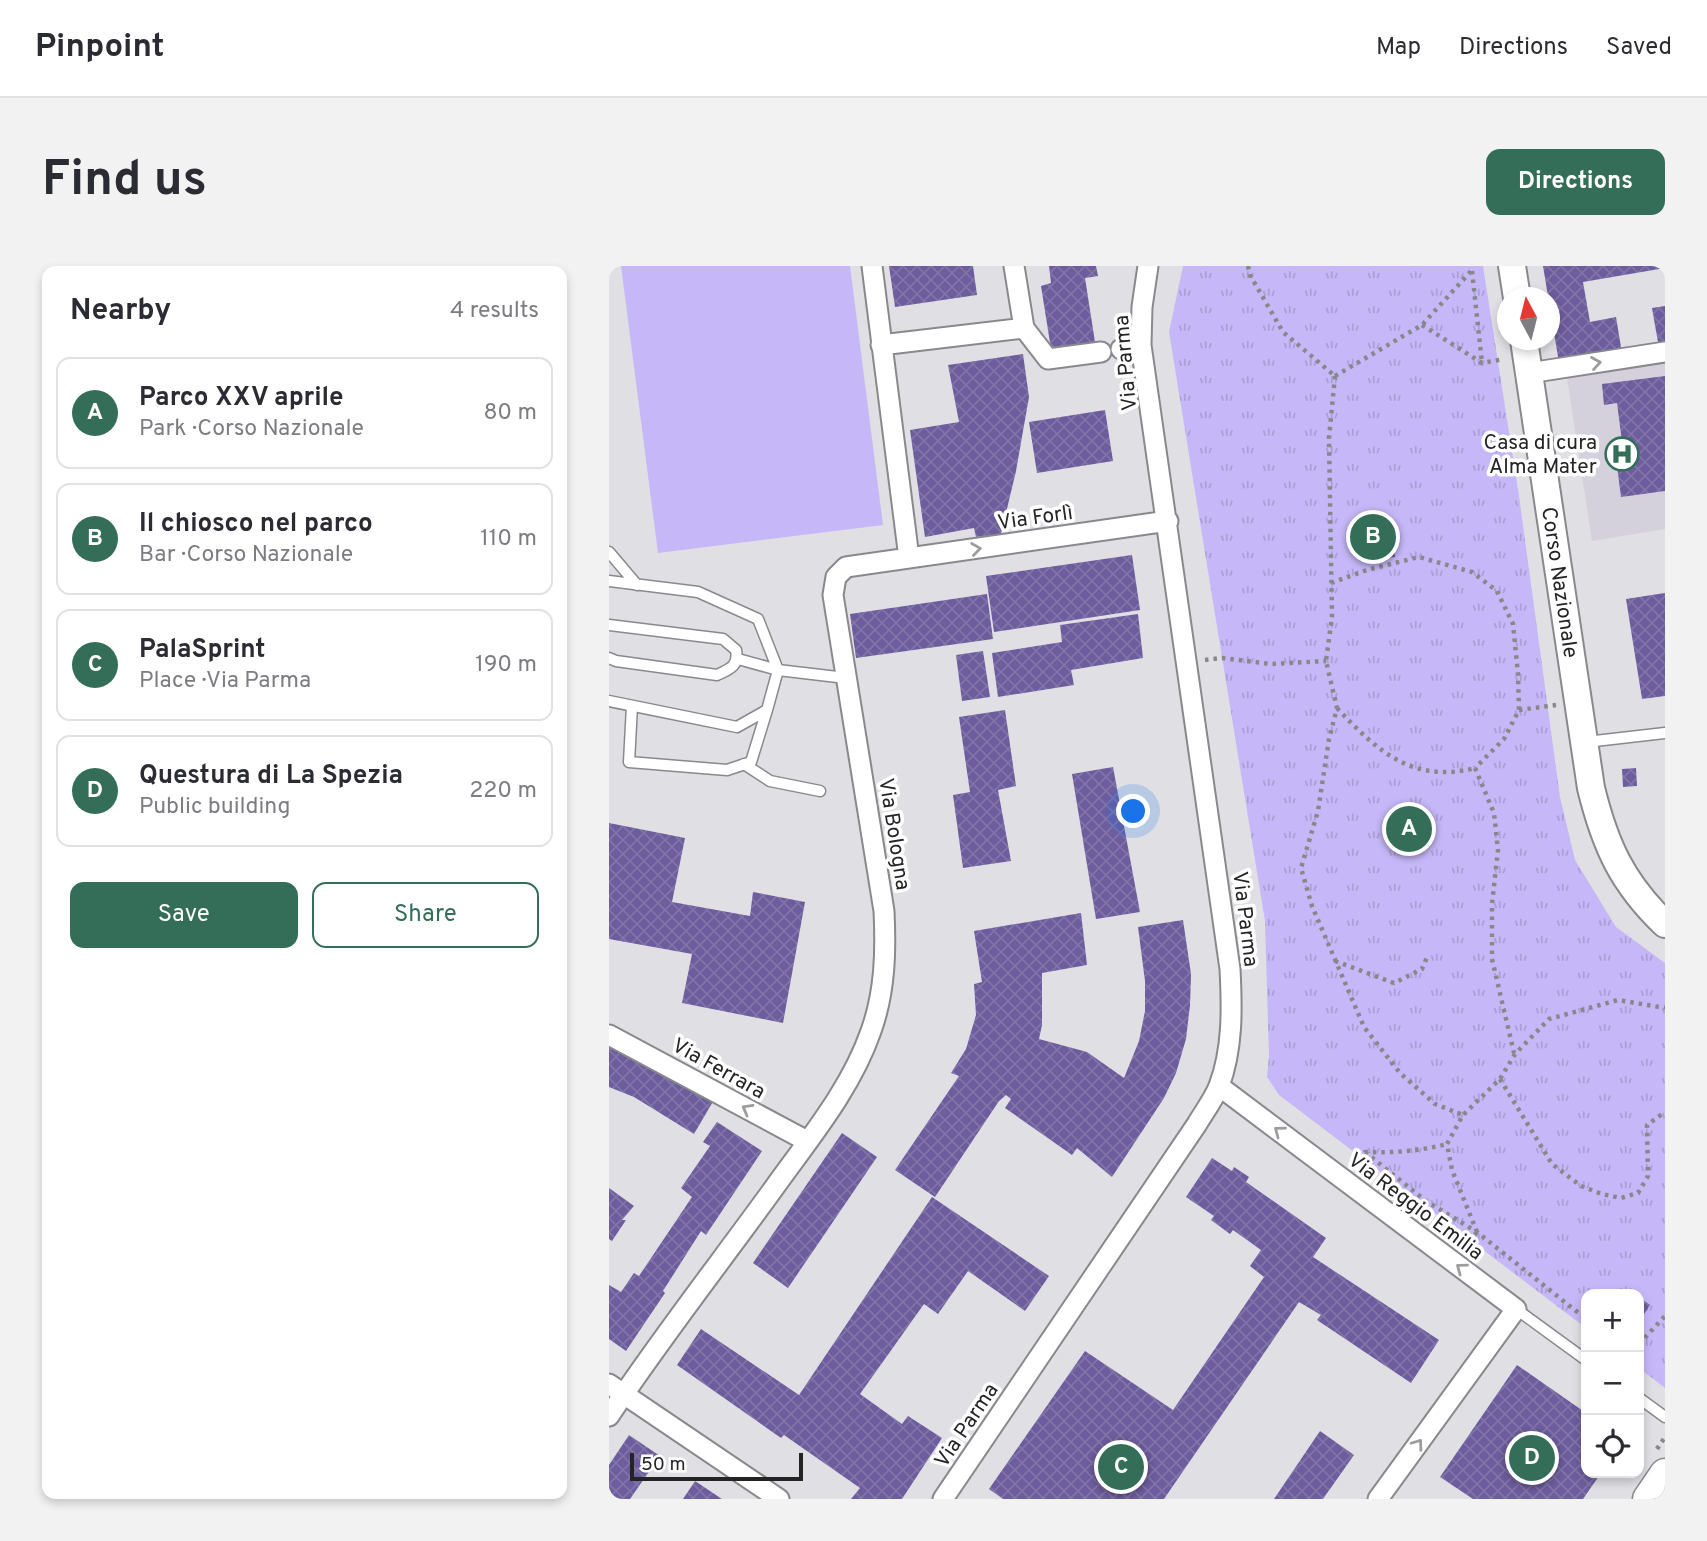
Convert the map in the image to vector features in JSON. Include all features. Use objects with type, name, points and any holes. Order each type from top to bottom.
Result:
[{"type":"main road","points":[[1648,1499],[1665,1474]]},
{"type":"street","points":[[872,266],[909,558]]},
{"type":"street","points":[[1014,266],[1024,328],[1048,359],[1101,352]]},
{"type":"street","name":"Via Parma","points":[[943,1499],[1197,1124],[1219,1086],[1232,1017],[1230,970],[1142,345],[1142,307],[1148,266]]},
{"type":"street","points":[[1512,266],[1515,287]]},
{"type":"street","points":[[881,345],[1024,328]]},
{"type":"street","points":[[1121,349],[1142,345]]},
{"type":"street","name":"Corso Nazionale","points":[[1526,350],[1591,788],[1601,830],[1621,870],[1641,899],[1665,924]]},
{"type":"street","points":[[1529,373],[1665,352]]},
{"type":"street","name":"Via Forlì","points":[[909,558],[1168,521]]},
{"type":"street","name":"Via Bologna","points":[[609,1416],[616,1389],[805,1145],[855,1071],[872,1030],[881,993],[886,953],[884,911],[833,595],[836,577],[846,567],[909,558]]},
{"type":"street","name":"Via Ferrara","points":[[609,1035],[805,1145]]},
{"type":"street","name":"Via Reggio Emilia","points":[[1219,1086],[1515,1309]]},
{"type":"street","points":[[781,1195],[805,1145]]},
{"type":"street","points":[[1378,1499],[1515,1309]]},
{"type":"street","points":[[616,1389],[779,1499]]},
{"type":"lane","points":[[609,552],[638,585]]},
{"type":"lane","points":[[609,581],[698,592],[758,619],[778,670],[751,762],[727,770],[629,762],[632,706]]},
{"type":"lane","points":[[609,625],[723,639],[736,650],[738,659],[733,668],[717,675],[609,658]]},
{"type":"lane","points":[[738,659],[778,670],[846,678]]},
{"type":"lane","points":[[609,701],[737,727],[767,710]]},
{"type":"lane","points":[[1585,742],[1665,733]]},
{"type":"lane","points":[[744,764],[770,781],[820,791]]},
{"type":"lane","name":"Via Reggio Emilia","points":[[1515,1309],[1581,1356]]},
{"type":"lane","points":[[1644,1402],[1665,1418]]},
{"type":"path","points":[[1248,266],[1250,275],[1283,332],[1335,376]]},
{"type":"path","points":[[1335,376],[1422,325],[1472,270],[1482,363],[1422,325]]},
{"type":"path","points":[[1335,376],[1329,438],[1332,617],[1326,661],[1337,708],[1329,739],[1318,811],[1301,868],[1312,906],[1364,1027],[1400,1073],[1435,1104],[1463,1115]]},
{"type":"path","points":[[1331,583],[1367,570],[1419,557],[1472,572],[1497,592],[1513,624],[1518,674],[1519,710],[1504,739],[1475,768],[1452,774],[1423,769],[1387,756],[1364,737],[1337,708]]},
{"type":"path","points":[[1187,662],[1222,658],[1271,664],[1326,661]]},
{"type":"path","points":[[1519,710],[1579,703]]},
{"type":"path","points":[[1475,768],[1494,813],[1498,850],[1492,904],[1492,959],[1515,1054]]},
{"type":"path","points":[[1334,961],[1394,984],[1422,969],[1428,955]]},
{"type":"path","points":[[1477,1232],[1452,1170],[1447,1144],[1463,1115],[1500,1079],[1515,1054],[1549,1019],[1618,1000],[1665,1008]]},
{"type":"path","points":[[1500,1079],[1552,1164],[1581,1186],[1621,1198],[1638,1193],[1648,1176],[1647,1125],[1665,1112]]},
{"type":"path","points":[[1447,1144],[1424,1150],[1365,1152],[1426,1201],[1477,1232],[1581,1315]]},
{"type":"path","points":[[1644,1339],[1665,1316]]},
{"type":"shaded area","name":"Casa di cura Alma Mater","points":[[1665,364],[1665,529],[1592,541],[1567,378]]},
{"type":"green space","points":[[621,266],[850,266],[883,525],[658,553]]},
{"type":"green space","points":[[1183,266],[1483,266],[1519,496],[1560,797],[1575,860],[1616,927],[1665,963],[1665,1388],[1644,1372],[1644,1289],[1581,1289],[1581,1324],[1279,1095],[1267,1077],[1269,1056],[1265,921],[1169,332]]},
{"type":"building","points":[[889,266],[973,266],[977,295],[895,307]]},
{"type":"building","points":[[1049,266],[1096,266],[1098,276],[1085,278],[1095,342],[1051,349],[1041,286],[1051,283]]},
{"type":"building","points":[[1543,266],[1665,266],[1583,282],[1590,322],[1616,317],[1622,353],[1559,363],[1557,350],[1560,350],[1560,287],[1546,287]]},
{"type":"building","points":[[1665,306],[1665,346],[1659,348],[1652,308]]},
{"type":"building","points":[[1023,354],[1029,397],[1001,534],[976,537],[974,528],[925,537],[910,430],[959,422],[948,365]]},
{"type":"building","points":[[1665,376],[1665,491],[1621,497],[1617,466],[1625,465],[1617,403],[1604,405],[1602,384]]},
{"type":"building","points":[[1105,410],[1113,461],[1037,473],[1029,422]]},
{"type":"building","points":[[1391,529],[1395,557],[1367,560],[1363,532]]},
{"type":"building","points":[[1132,555],[1140,610],[994,632],[986,576]]},
{"type":"building","points":[[1665,593],[1665,696],[1642,699],[1626,599]]},
{"type":"building","points":[[987,594],[993,639],[856,658],[850,614]]},
{"type":"building","points":[[1138,614],[1143,658],[1071,670],[1074,685],[998,697],[992,653],[1062,642],[1060,625]]},
{"type":"building","points":[[983,651],[990,697],[962,701],[956,655]]},
{"type":"building","points":[[1005,710],[1016,786],[998,790],[1011,861],[963,868],[953,795],[970,792],[959,717]]},
{"type":"building","points":[[1113,767],[1140,912],[1096,919],[1072,774]]},
{"type":"building","points":[[1636,768],[1637,786],[1623,787],[1622,769]]},
{"type":"building","points":[[609,823],[685,838],[672,902],[750,916],[753,892],[805,902],[783,1023],[682,1003],[692,954],[609,939]]},
{"type":"building","points":[[1081,913],[1087,965],[1042,973],[1042,1025],[1039,1039],[1087,1052],[1124,1078],[1139,1041],[1145,1011],[1145,981],[1138,927],[1183,920],[1191,974],[1190,1005],[1186,1039],[1176,1073],[1164,1098],[1112,1177],[1077,1148],[1072,1155],[1005,1108],[1011,1099],[1006,1095],[999,1101],[935,1197],[895,1170],[959,1076],[951,1073],[966,1049],[976,1015],[974,984],[982,982],[974,931]]},
{"type":"building","points":[[609,1044],[715,1098],[694,1134],[634,1097],[609,1087]]},
{"type":"building","points":[[717,1122],[762,1151],[706,1235],[701,1231],[663,1291],[665,1293],[626,1351],[609,1339],[609,1285],[621,1292],[634,1273],[639,1276],[692,1197],[681,1188],[710,1146],[703,1142]]},
{"type":"building","points":[[842,1133],[877,1157],[788,1288],[753,1263]]},
{"type":"building","points":[[1212,1158],[1232,1171],[1234,1167],[1249,1177],[1246,1182],[1326,1238],[1313,1257],[1439,1340],[1411,1383],[1317,1320],[1321,1315],[1299,1302],[1164,1499],[1003,1499],[989,1489],[1085,1351],[1173,1410],[1264,1277],[1250,1266],[1261,1250],[1233,1230],[1230,1234],[1211,1220],[1214,1216],[1186,1197]]},
{"type":"building","points":[[609,1188],[634,1206],[622,1220],[626,1220],[612,1241],[609,1239]]},
{"type":"building","points":[[932,1197],[1049,1276],[1025,1311],[968,1271],[938,1314],[924,1304],[860,1394],[902,1424],[908,1416],[942,1438],[902,1499],[851,1499],[860,1488],[784,1435],[781,1438],[677,1365],[701,1329],[799,1395]]},
{"type":"building","points":[[1644,1301],[1650,1305],[1644,1314]]},
{"type":"building","points":[[1517,1365],[1581,1410],[1581,1478],[1598,1478],[1583,1499],[1473,1499],[1440,1477]]},
{"type":"building","points":[[1320,1431],[1354,1455],[1323,1499],[1274,1499]]},
{"type":"building","points":[[629,1435],[660,1456],[630,1499],[613,1499],[609,1496],[609,1465]]},
{"type":"building","points":[[695,1481],[722,1499],[683,1499]]},
{"type":"place","name":"Casa di cura Alma Mater","points":[[1622,454]]},
{"type":"place","name":"Il chiosco nel parco","points":[[1373,537]]},
{"type":"place","name":"Parco XXV aprile","points":[[1409,829]]},
{"type":"place","name":"Questura di La Spezia","points":[[1532,1458]]},
{"type":"place","name":"PalaSprint","points":[[1121,1467]]}]
